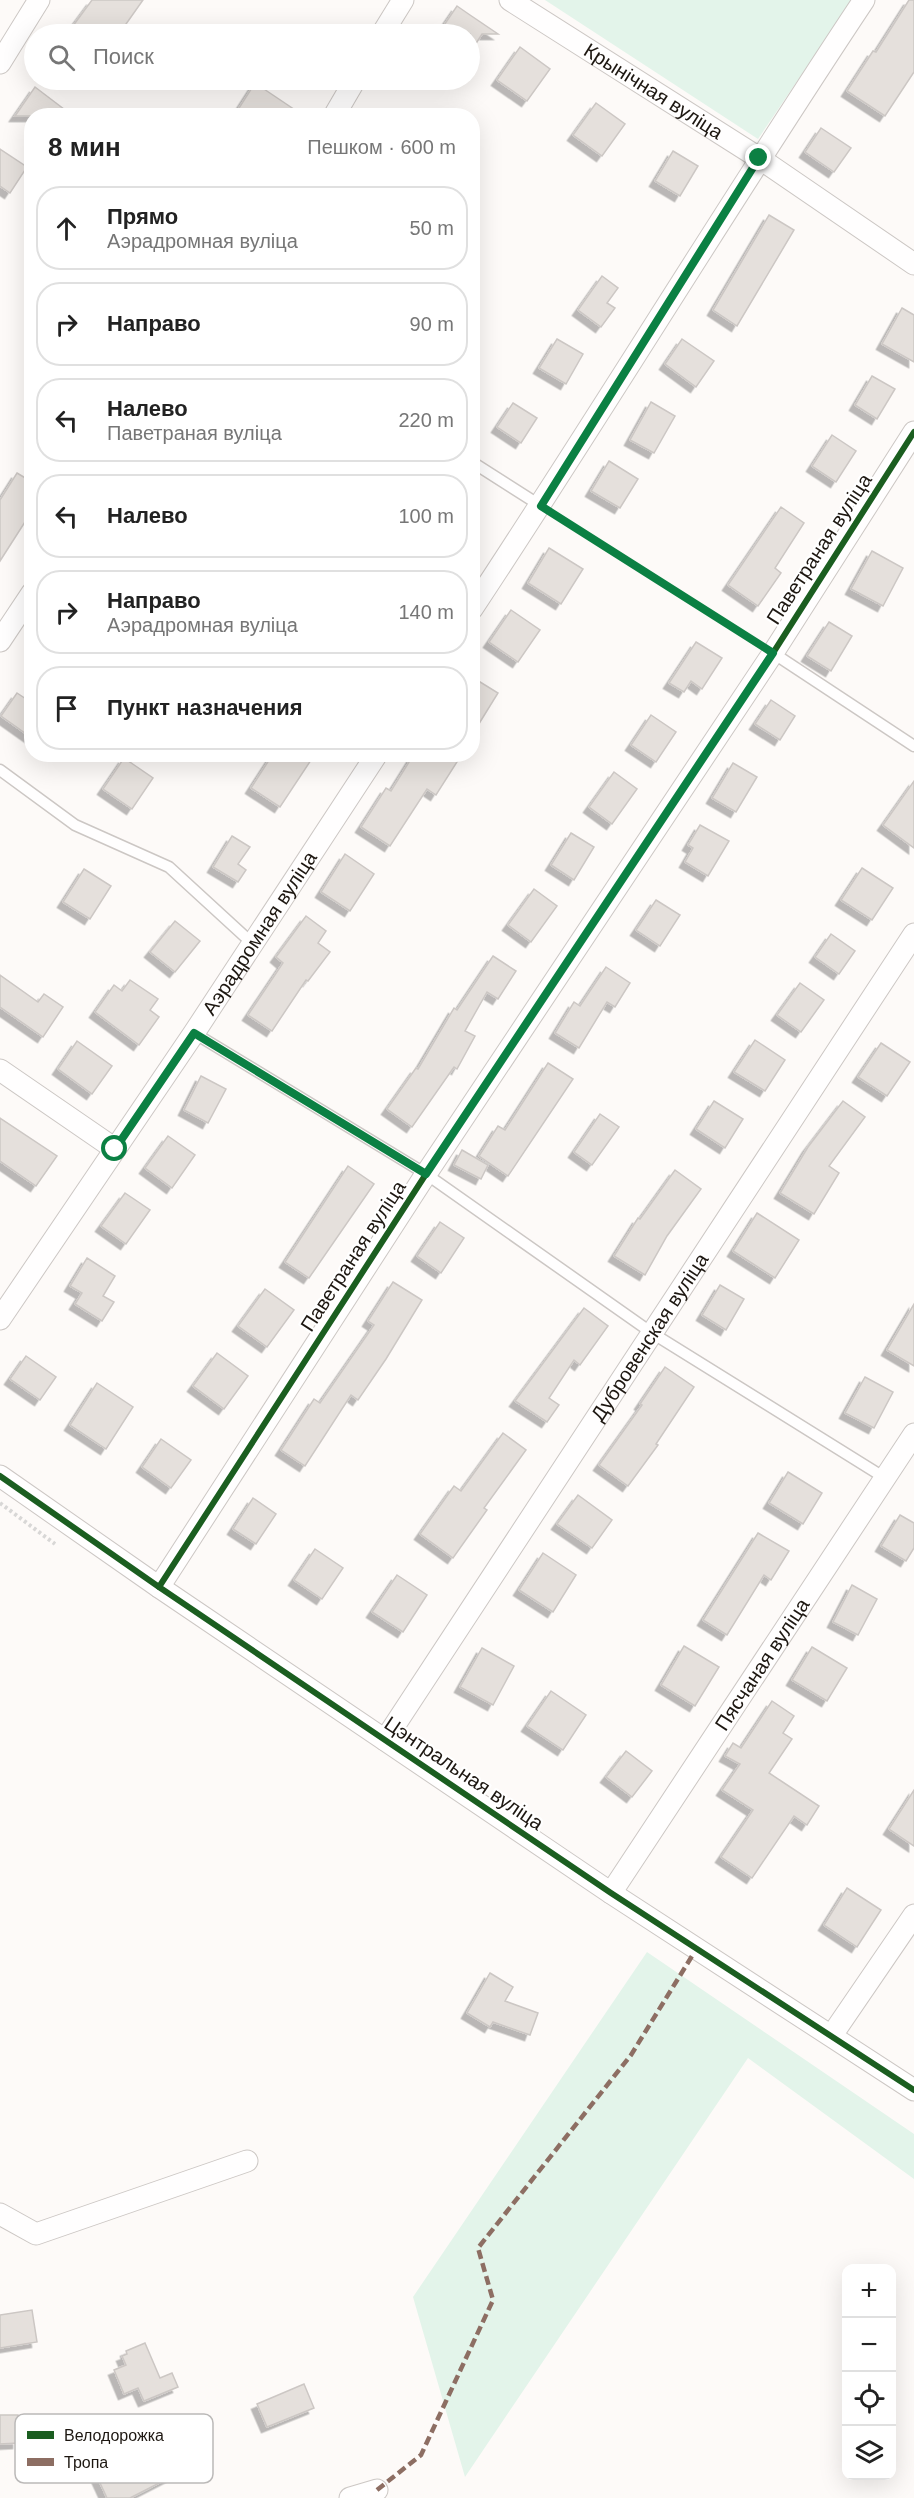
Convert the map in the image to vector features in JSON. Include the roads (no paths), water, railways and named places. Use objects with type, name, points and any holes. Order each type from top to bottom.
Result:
[{"type":"street","points":[[24,24],[39,0]]},
{"type":"street","points":[[388,24],[402,0]]},
{"type":"street","name":"Крынічная вуліца","points":[[510,0],[759,158],[914,264]]},
{"type":"street","points":[[480,597],[541,506],[759,158],[864,0]]},
{"type":"street","points":[[0,63],[24,24]]},
{"type":"street","points":[[339,108],[349,90]]},
{"type":"street","name":"Паветраная вуліца","points":[[159,1587],[426,1174],[773,653],[914,432]]},
{"type":"street","points":[[0,641],[24,605]]},
{"type":"street","name":"Аэрадромная вуліца","points":[[0,1318],[194,1033],[372,762]]},
{"type":"street","name":"Дубровенская вуліца","points":[[385,1740],[914,934]]},
{"type":"street","points":[[0,1070],[115,1149]]},
{"type":"street","name":"Пясчаная вуліца","points":[[611,1893],[914,1434]]},
{"type":"street","name":"Цэнтральная вуліца","points":[[0,1476],[159,1587],[611,1893],[914,2090]]},
{"type":"street","points":[[832,2035],[914,1915]]},
{"type":"street","points":[[0,2214],[36,2234],[247,2161]]},
{"type":"street","points":[[350,2498],[377,2490]]},
{"type":"lane","points":[[480,467],[541,506]]},
{"type":"lane","points":[[773,653],[914,746]]},
{"type":"lane","points":[[0,770],[75,825],[169,867],[253,944]]},
{"type":"lane","points":[[194,1033],[426,1174],[652,1333],[885,1478]]}]
